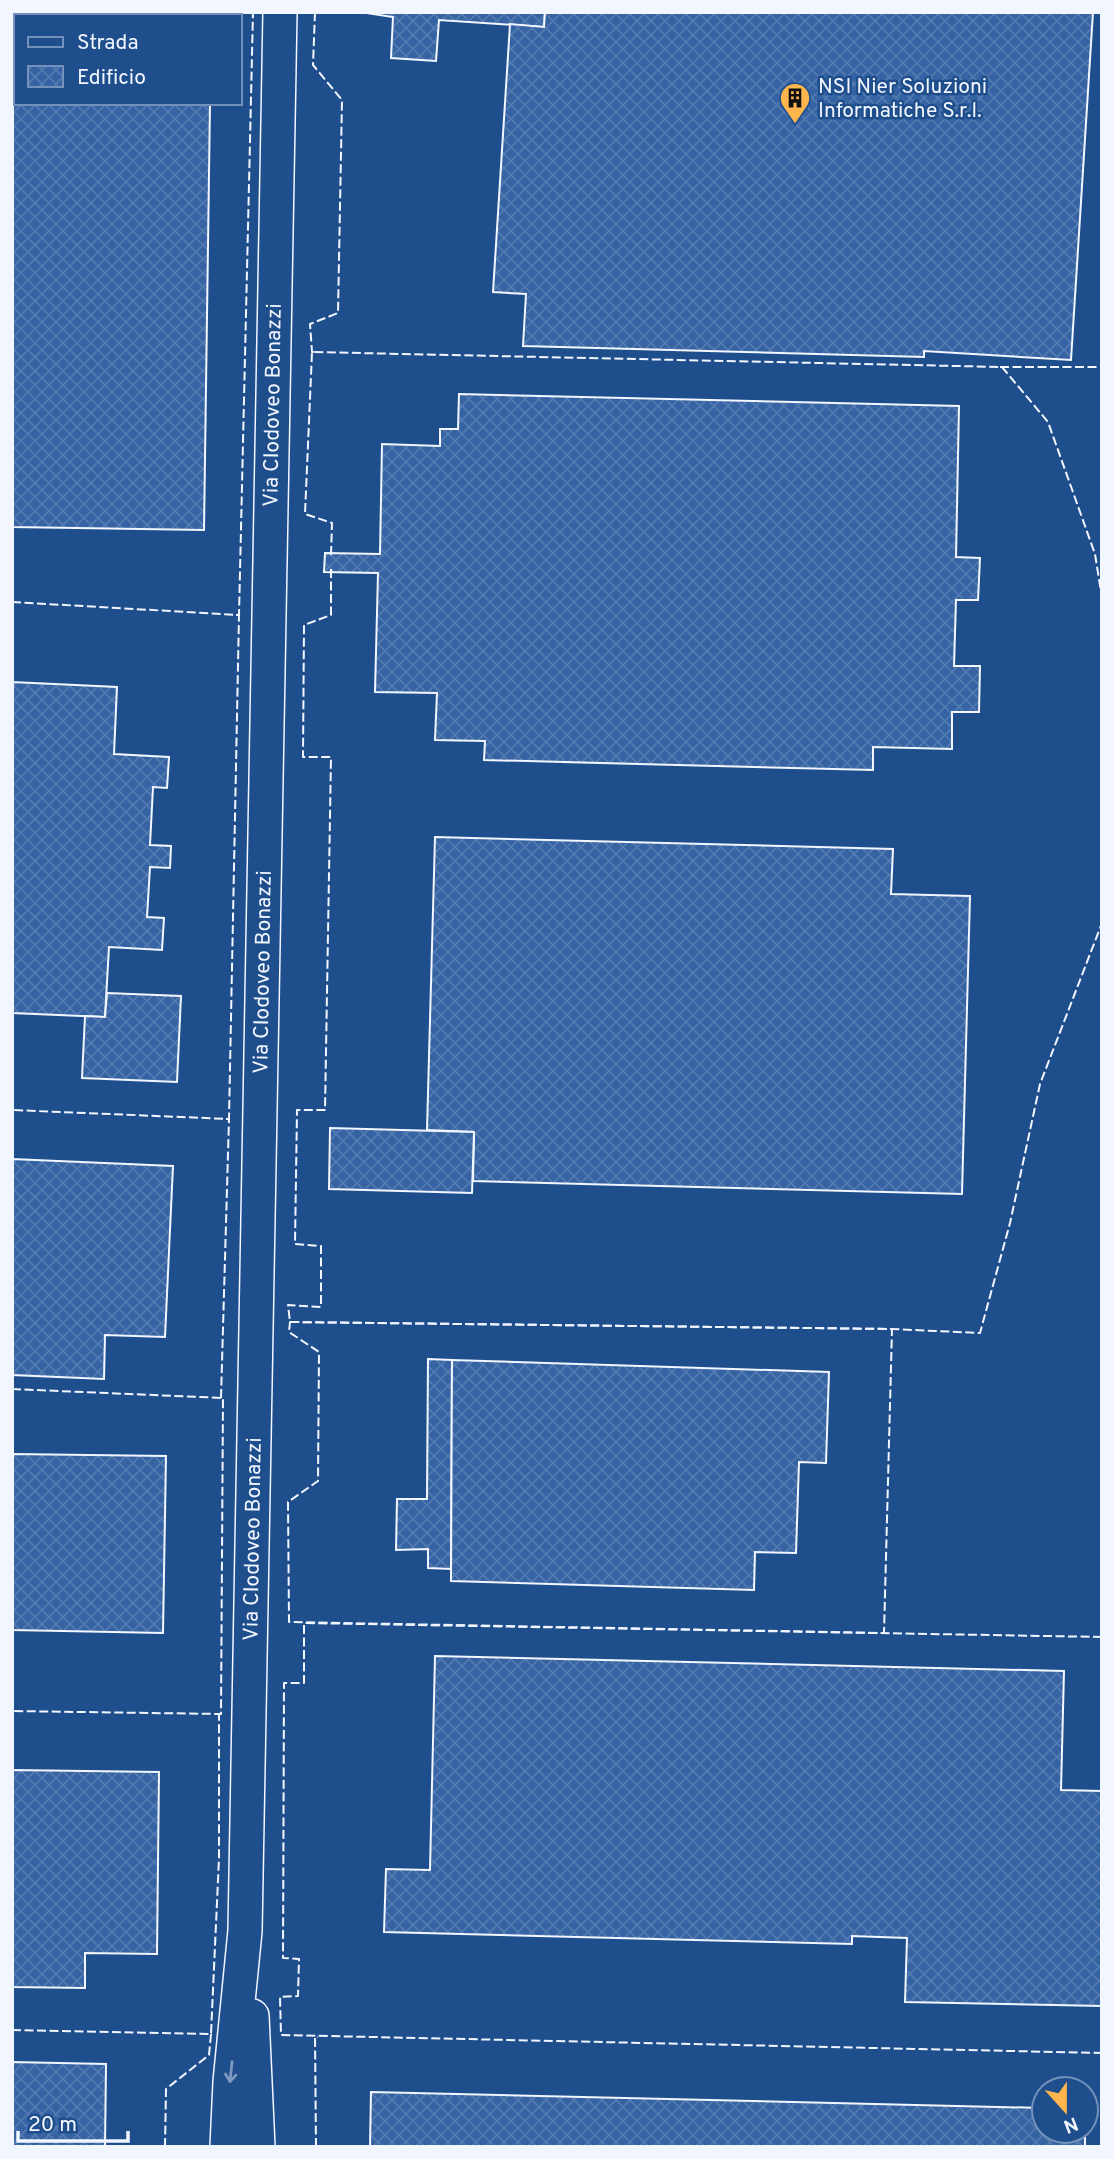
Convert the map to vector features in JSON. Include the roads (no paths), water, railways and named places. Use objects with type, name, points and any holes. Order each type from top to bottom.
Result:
[{"type":"street","name":"Via Clodoveo Bonazzi","points":[[227,2147],[230,2082],[246,1931],[280,12]]},
{"type":"street","name":"Via Clodoveo Bonazzi","points":[[246,1931],[257,2083],[258,2147]]},
{"type":"place","name":"NSI Nier Soluzioni Informatiche S.r.l.","points":[[795,125]]}]
